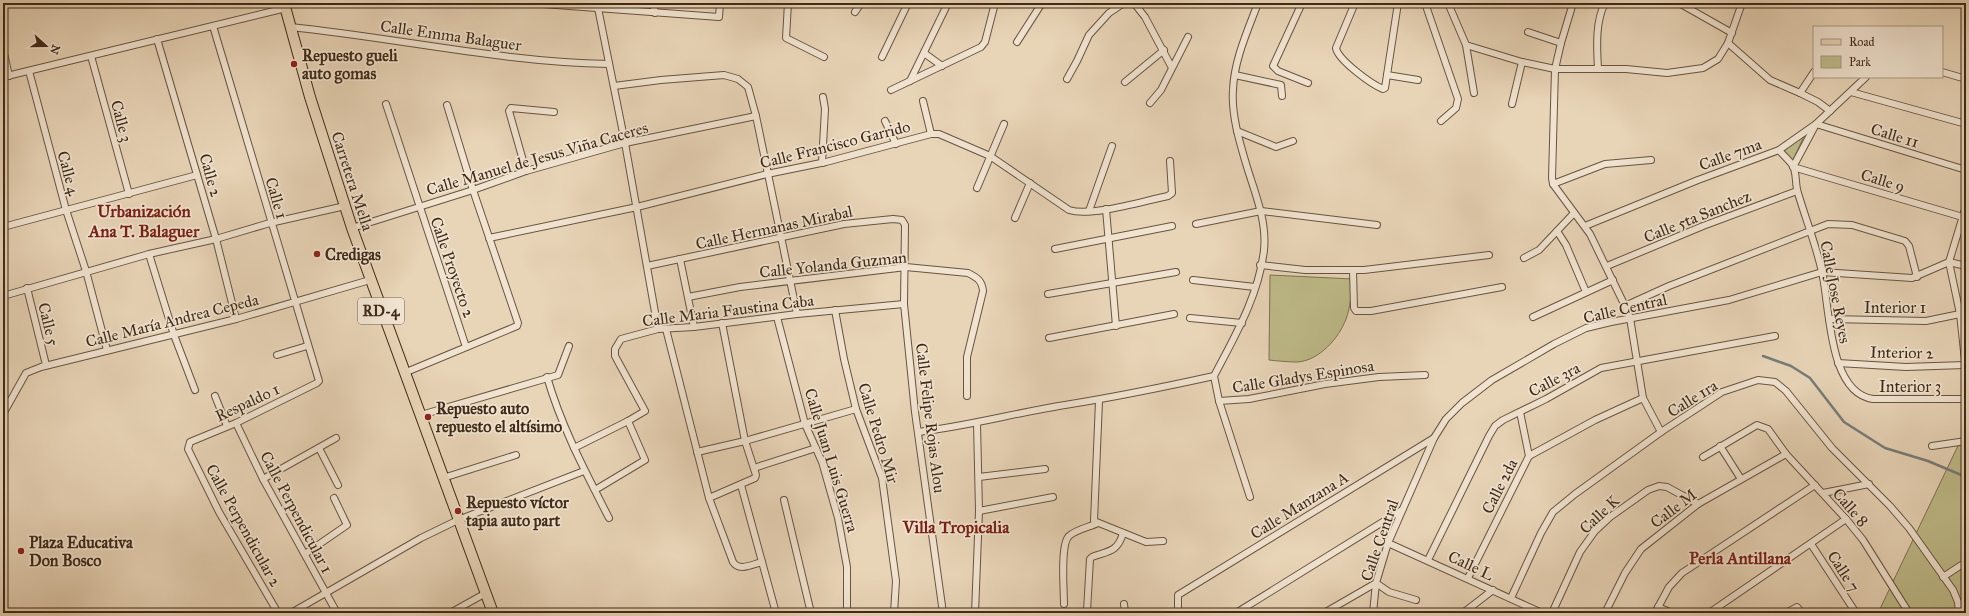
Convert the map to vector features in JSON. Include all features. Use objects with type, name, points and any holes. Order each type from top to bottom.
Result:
[{"type":"main road","name":"Carretera Mella","points":[[285,5],[310,98],[352,228],[493,613]]},
{"type":"street","points":[[529,3],[598,6],[655,13],[719,17],[720,3]]},
{"type":"street","points":[[653,3],[655,13]]},
{"type":"street","points":[[788,3],[786,38],[824,56]]},
{"type":"street","points":[[855,12],[861,3]]},
{"type":"street","points":[[882,57],[908,3]]},
{"type":"street","points":[[910,81],[948,3]]},
{"type":"street","points":[[891,90],[981,47],[985,42],[995,3]]},
{"type":"street","points":[[1017,42],[1042,3]]},
{"type":"street","points":[[1067,79],[1089,35],[1109,13],[1124,3]]},
{"type":"street","points":[[1134,3],[1164,50],[1172,66]]},
{"type":"street","name":"Calle Gladys Espinosa","points":[[1258,3],[1244,39],[1232,90],[1237,131],[1261,211],[1264,231],[1264,250],[1255,288],[1242,323],[1214,376],[1220,401],[1249,399],[1325,384],[1378,377],[1425,375]]},
{"type":"street","points":[[1302,3],[1273,66],[1278,71],[1308,83]]},
{"type":"street","points":[[1355,3],[1336,48],[1337,54],[1380,88],[1385,88],[1398,3]]},
{"type":"street","points":[[1425,3],[1458,99],[1456,108],[1441,121]]},
{"type":"street","points":[[1448,3],[1466,45],[1474,93]]},
{"type":"street","points":[[1573,3],[1555,69],[1553,184],[1585,226],[1607,266],[1625,306],[1630,318],[1643,398],[1650,414],[1662,432]]},
{"type":"street","points":[[1598,69],[1597,36],[1603,8],[1606,3]]},
{"type":"street","points":[[1679,3],[1732,34]]},
{"type":"street","points":[[1466,45],[1522,62],[1555,69],[1598,69],[1667,73],[1703,68],[1718,59],[1728,43],[1742,3]]},
{"type":"street","points":[[3,49],[6,76],[213,26],[285,5]]},
{"type":"street","points":[[598,6],[625,142],[658,329]]},
{"type":"street","name":"Calle 1","points":[[213,26],[307,346],[319,378]]},
{"type":"street","name":"Calle Emma Balaguer","points":[[291,27],[487,55],[568,64],[609,64]]},
{"type":"street","points":[[1528,32],[1561,43]]},
{"type":"street","points":[[1150,103],[1161,90],[1188,37]]},
{"type":"street","name":"Calle 2","points":[[157,39],[216,239],[236,319]]},
{"type":"street","points":[[1728,43],[1770,80],[1818,102],[1830,111]]},
{"type":"street","points":[[1125,82],[1164,50]]},
{"type":"street","points":[[924,53],[942,66]]},
{"type":"street","name":"Calle 3","points":[[91,56],[129,194]]},
{"type":"street","points":[[1512,104],[1522,62]]},
{"type":"street","name":"Calle 4","points":[[29,71],[66,210],[86,271],[107,350]]},
{"type":"street","points":[[1943,72],[1966,79]]},
{"type":"street","points":[[1800,93],[1813,74]]},
{"type":"street","points":[[614,86],[661,80],[724,75],[738,79],[748,87],[756,116],[797,314]]},
{"type":"street","points":[[1235,75],[1281,85],[1282,96]]},
{"type":"street","points":[[1387,75],[1418,80]]},
{"type":"street","name":"Calle 7ma","points":[[1585,226],[1698,180],[1779,150],[1816,124],[1865,78]]},
{"type":"street","points":[[1850,92],[1966,124]]},
{"type":"street","points":[[822,163],[826,109],[823,97]]},
{"type":"street","points":[[923,101],[931,134]]},
{"type":"street","name":"Calle Proyecto 2","points":[[386,104],[418,206],[466,347]]},
{"type":"street","points":[[404,373],[517,326],[518,323],[473,190],[447,105]]},
{"type":"street","points":[[526,171],[509,111],[511,108],[554,112]]},
{"type":"street","name":"Calle Manuel de Jesus Viña Caceres","points":[[352,228],[418,206],[473,190],[526,171],[625,142],[756,116]]},
{"type":"street","points":[[885,121],[896,144]]},
{"type":"street","points":[[976,188],[1004,124]]},
{"type":"street","points":[[1779,150],[1793,167],[1816,124]]},
{"type":"street","name":"Calle 11","points":[[1816,124],[1966,170]]},
{"type":"street","points":[[1237,131],[1276,147],[1293,142]]},
{"type":"street","name":"Calle Francisco Garrido","points":[[489,238],[637,207],[767,174],[822,163],[931,134],[939,134],[990,156],[1069,210],[1077,213],[1106,209],[1171,195],[1170,161]]},
{"type":"street","points":[[1088,211],[1112,146]]},
{"type":"street","points":[[1553,184],[1605,164],[1651,160]]},
{"type":"street","name":"Calle Jose Reyes","points":[[1793,167],[1797,191],[1822,272],[1832,345],[1838,363],[1856,393]]},
{"type":"street","name":"Calle 9","points":[[1793,167],[1964,218]]},
{"type":"street","points":[[3,218],[4,227],[197,175]]},
{"type":"street","points":[[1015,218],[1030,183]]},
{"type":"street","name":"Calle 5ta Sanchez","points":[[1607,266],[1703,226],[1797,191]]},
{"type":"street","points":[[3,296],[149,254],[216,239],[270,223],[345,206]]},
{"type":"street","points":[[1966,206],[1964,218],[1949,262],[1960,314],[1966,367]]},
{"type":"street","points":[[1106,209],[1116,326]]},
{"type":"street","points":[[1196,224],[1261,211],[1377,225]]},
{"type":"street","points":[[1524,258],[1539,250],[1574,213]]},
{"type":"street","name":"Calle Hermanas Mirabal","points":[[647,266],[844,224],[893,218],[902,220],[905,225]]},
{"type":"street","points":[[1625,306],[1669,286],[1828,224],[1839,224],[1878,232],[1905,241],[1909,246],[1917,277]]},
{"type":"street","name":"Calle Felipe Rojas Alou","points":[[905,225],[906,267],[904,304],[918,432],[942,613]]},
{"type":"street","points":[[1055,249],[1172,226]]},
{"type":"street","points":[[1558,231],[1566,244],[1586,292]]},
{"type":"street","points":[[149,254],[174,335],[195,390]]},
{"type":"street","points":[[1260,265],[1305,270],[1353,270],[1430,263],[1488,255]]},
{"type":"street","points":[[680,259],[694,327]]},
{"type":"street","points":[[1949,262],[1966,266]]},
{"type":"street","name":"Calle Central","points":[[1373,613],[1376,583],[1388,543],[1434,438],[1446,419],[1462,403],[1492,380],[1554,344],[1586,328],[1630,318],[1729,300],[1822,272],[1917,277],[1949,262]]},
{"type":"street","name":"Calle Yolanda Guzman","points":[[688,297],[740,288],[906,267],[968,273],[978,278],[982,283],[981,302],[967,357],[967,396]]},
{"type":"street","points":[[1353,270],[1354,308],[1356,311],[1360,312],[1502,287]]},
{"type":"street","points":[[1048,294],[1176,272]]},
{"type":"street","name":"Calle María Andrea Cepeda","points":[[3,414],[26,373],[46,365],[236,319],[370,280]]},
{"type":"street","points":[[1193,280],[1255,288]]},
{"type":"street","points":[[1533,317],[1613,280]]},
{"type":"street","name":"Calle 5","points":[[27,288],[46,365]]},
{"type":"street","name":"Calle Maria Faustina Caba","points":[[574,448],[628,422],[645,410],[615,356],[615,349],[621,339],[658,329],[694,327],[797,314],[904,304]]},
{"type":"street","name":"Calle Pedro Mir","points":[[835,310],[844,359],[856,410],[882,478],[896,580],[894,613]]},
{"type":"street","points":[[1049,338],[1174,314]]},
{"type":"street","name":"Interior 1","points":[[1829,319],[1926,321],[1960,314]]},
{"type":"street","name":"Calle Juan Luis Guerra","points":[[777,317],[804,424],[822,462],[844,543],[847,567],[846,613]]},
{"type":"street","points":[[1190,318],[1242,323]]},
{"type":"street","points":[[709,498],[755,478],[754,468],[745,441],[722,323]]},
{"type":"street","points":[[666,329],[709,498],[736,566],[740,568],[762,562]]},
{"type":"street","name":"Calle 3ra","points":[[1428,560],[1489,436],[1495,426],[1503,420],[1601,368],[1775,336]]},
{"type":"street","points":[[277,355],[307,346]]},
{"type":"street","points":[[421,415],[559,374],[569,346]]},
{"type":"street","name":"Interior 2","points":[[1838,363],[1906,367],[1966,367]]},
{"type":"street","points":[[918,432],[977,424],[1064,405],[1098,401],[1214,376]]},
{"type":"street","points":[[547,377],[558,412],[584,471],[609,518]]},
{"type":"street","name":"Respaldo 1","points":[[188,449],[190,442],[236,423],[317,383],[319,378]]},
{"type":"street","name":"Calle 1ra","points":[[1511,598],[1541,532],[1554,512],[1575,494],[1662,432],[1722,392],[1758,380],[1775,382],[1786,391],[1832,448],[1869,484],[1909,528],[1943,577],[1958,602],[1959,613]]},
{"type":"street","name":"Interior 3","points":[[1856,393],[1873,400],[1966,399]]},
{"type":"street","points":[[215,396],[227,426]]},
{"type":"street","name":"Calle 2da","points":[[1468,578],[1529,456],[1596,420],[1643,398]]},
{"type":"street","points":[[1098,401],[1094,521],[1123,534],[1149,542],[1163,541]]},
{"type":"street","points":[[1220,401],[1250,497]]},
{"type":"street","points":[[697,452],[745,441],[856,410]]},
{"type":"street","points":[[1520,412],[1529,456]]},
{"type":"street","points":[[595,490],[646,460],[628,422]]},
{"type":"street","name":"Calle Perpendicular 1","points":[[236,423],[263,479],[337,613]]},
{"type":"street","points":[[975,613],[979,511],[977,424]]},
{"type":"street","name":"Calle 8","points":[[1720,446],[1757,425],[1768,429],[1786,454],[1846,519],[1862,540],[1909,613]]},
{"type":"street","points":[[263,479],[336,438]]},
{"type":"street","name":"Calle Manzana A","points":[[1178,613],[1178,595],[1434,438]]},
{"type":"street","points":[[1932,446],[1966,441]]},
{"type":"street","points":[[1703,457],[1720,446],[1741,479]]},
{"type":"street","points":[[319,448],[338,484]]},
{"type":"street","points":[[754,468],[816,448]]},
{"type":"street","name":"Calle Perpendicular 2","points":[[188,449],[219,512],[278,613]]},
{"type":"street","name":"Calle M","points":[[1605,613],[1625,573],[1641,549],[1698,504],[1786,454]]},
{"type":"street","points":[[443,478],[516,455]]},
{"type":"street","points":[[979,477],[1045,469]]},
{"type":"street","points":[[291,613],[421,538],[458,520],[584,471]]},
{"type":"street","points":[[741,484],[776,613]]},
{"type":"street","points":[[1823,493],[1869,484]]},
{"type":"street","points":[[1655,613],[1669,588],[1682,573],[1815,485]]},
{"type":"street","name":"Calle K","points":[[1552,613],[1580,552],[1595,531],[1610,517],[1648,490],[1659,486],[1667,487],[1698,504]]},
{"type":"street","points":[[979,511],[1054,497]]},
{"type":"street","points":[[305,554],[346,527],[347,523],[334,498]]},
{"type":"street","points":[[784,500],[811,613]]},
{"type":"street","points":[[1236,613],[1402,510]]},
{"type":"street","points":[[1709,613],[1759,577],[1811,544],[1846,519]]},
{"type":"street","points":[[1064,604],[1064,551],[1067,539],[1071,534],[1098,523]]},
{"type":"street","points":[[1087,611],[1090,558],[1116,548],[1120,544],[1123,534]]},
{"type":"street","name":"Calle L","points":[[1388,543],[1468,578],[1542,613]]},
{"type":"street","name":"Calle 7","points":[[1811,544],[1856,613]]},
{"type":"street","points":[[1943,577],[1966,562]]},
{"type":"street","points":[[1324,613],[1376,583],[1389,592],[1416,600]]},
{"type":"street","points":[[1464,613],[1493,590]]},
{"type":"street","points":[[450,613],[486,593]]},
{"type":"street","points":[[1124,604],[1125,613]]},
{"type":"street","points":[[1658,607],[1672,613]]},
{"type":"street","points":[[1786,613],[1793,608],[1801,611]]},
{"type":"green space","points":[[1805,134],[1793,160],[1784,151]]},
{"type":"green space","points":[[1270,275],[1353,279],[1349,309],[1343,326],[1333,341],[1313,358],[1297,362],[1269,360]]},
{"type":"green space","points":[[1966,429],[1966,613],[1878,613]]},
{"type":"waterway","points":[[1763,356],[1791,366],[1810,378],[1844,422],[1885,448],[1928,461],[1966,477]]},
{"type":"place","name":"Repuesto gueli auto gomas","points":[[294,64]]},
{"type":"place","name":"Credigas","points":[[317,254]]},
{"type":"place","name":"Repuesto auto repuesto el altísimo","points":[[428,417]]},
{"type":"place","name":"Repuesto víctor tapia auto part","points":[[458,511]]},
{"type":"place","name":"Plaza Educativa Don Bosco","points":[[21,551]]},
{"type":"district","name":"Urbanización Ana T. Balaguer","points":[[144,221]]},
{"type":"district","name":"Villa Tropicalia","points":[[956,527]]},
{"type":"district","name":"Perla Antillana","points":[[1740,558]]}]
